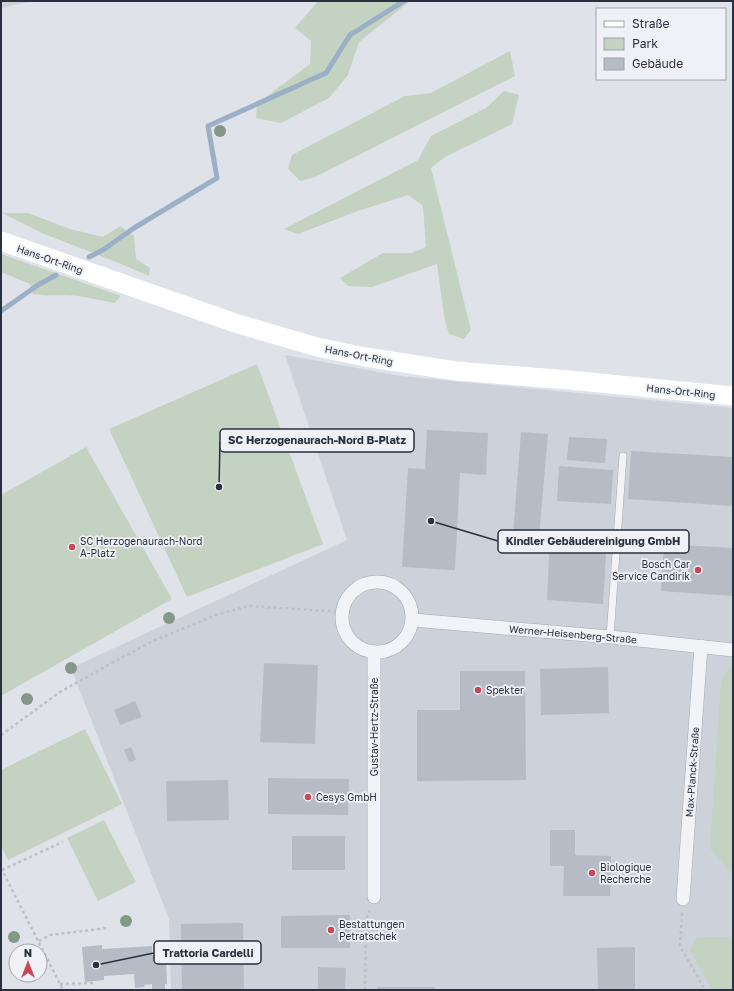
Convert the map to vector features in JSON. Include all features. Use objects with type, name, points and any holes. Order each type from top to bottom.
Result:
[{"type":"main road","name":"Hans-Ort-Ring","points":[[1,242],[235,324],[317,347],[364,357],[456,371],[733,396]]},
{"type":"street","points":[[375,582],[387,583],[398,588],[407,597],[412,608],[413,620],[410,631],[403,642],[394,648],[374,653],[360,648],[352,642],[342,622],[342,612],[346,602],[358,587],[375,582]]},
{"type":"street","name":"Werner-Heisenberg-Straße","points":[[413,620],[610,637],[733,650]]},
{"type":"street","name":"Max-Planck-Straße","points":[[683,899],[700,646]]},
{"type":"street","name":"Gustav-Hertz-Straße","points":[[374,653],[374,897]]},
{"type":"lane","points":[[610,637],[623,456]]},
{"type":"path","points":[[1,735],[60,692],[101,669],[153,642],[216,615],[248,606],[342,612]]},
{"type":"path","points":[[63,842],[2,869],[63,990]]},
{"type":"path","points":[[365,990],[366,921],[374,897]]},
{"type":"path","points":[[683,899],[680,946],[705,990]]},
{"type":"path","points":[[39,941],[50,935],[108,928]]},
{"type":"path","points":[[60,984],[95,983]]},
{"type":"shaded area","points":[[1,1],[33,1],[1,8]]},
{"type":"shaded area","points":[[285,355],[401,376],[733,408],[733,990],[171,990],[169,919],[71,668],[347,540]]},
{"type":"green space","points":[[318,1],[410,1],[359,42],[348,75],[329,98],[281,123],[256,118],[257,104],[310,64],[311,41],[295,28]]},
{"type":"green space","points":[[510,51],[515,76],[315,177],[300,181],[288,169],[292,155],[405,96],[431,93]]},
{"type":"green space","points":[[504,91],[519,95],[512,124],[445,157],[431,168],[471,330],[464,339],[449,334],[444,316],[437,264],[372,287],[348,286],[340,278],[383,253],[411,253],[426,247],[423,206],[408,195],[358,211],[298,234],[284,229],[418,160],[431,136],[486,108]]},
{"type":"green space","points":[[2,213],[28,213],[70,229],[103,237],[120,226],[134,236],[136,259],[150,268],[149,276],[44,234]]},
{"type":"green space","points":[[1,254],[121,296],[114,303],[77,296],[33,294],[30,284],[1,272]]},
{"type":"green space","points":[[257,364],[323,544],[187,597],[109,429]]},
{"type":"green space","name":"SC Herzogenaurach-Nord A-Platz","points":[[86,447],[172,599],[1,696],[1,495]]},
{"type":"green space","points":[[729,668],[733,669],[733,874],[710,848],[721,680]]},
{"type":"green space","points":[[85,729],[122,804],[8,860],[1,846],[1,770]]},
{"type":"green space","points":[[104,820],[136,882],[98,901],[67,838]]},
{"type":"green space","points":[[698,937],[733,937],[733,990],[712,990],[690,949]]},
{"type":"building","points":[[427,430],[488,433],[486,475],[460,473],[455,570],[402,567],[408,468],[425,469]]},
{"type":"building","points":[[521,432],[548,434],[539,537],[513,534]]},
{"type":"building","points":[[569,437],[607,439],[605,463],[567,460]]},
{"type":"building","points":[[631,451],[733,457],[733,506],[628,499]]},
{"type":"building","points":[[559,466],[613,470],[611,504],[557,501]]},
{"type":"building","points":[[550,536],[607,539],[603,604],[547,600]]},
{"type":"building","name":"Bosch Car Service Candirik","points":[[664,544],[733,548],[733,596],[661,591]]},
{"type":"building","points":[[264,663],[318,665],[315,744],[260,742]]},
{"type":"building","points":[[608,667],[609,713],[541,715],[540,669]]},
{"type":"building","points":[[460,671],[525,671],[526,780],[417,781],[417,710],[460,710]]},
{"type":"building","points":[[135,701],[142,717],[120,725],[114,710]]},
{"type":"building","points":[[131,747],[136,760],[129,762],[124,750]]},
{"type":"building","name":"Cesys GmbH","points":[[268,778],[349,779],[348,815],[268,814]]},
{"type":"building","points":[[228,780],[229,820],[167,821],[166,781]]},
{"type":"building","points":[[550,830],[575,830],[575,855],[611,856],[610,896],[563,896],[564,866],[550,866]]},
{"type":"building","points":[[292,836],[345,836],[345,870],[292,870]]},
{"type":"building","points":[[350,915],[350,948],[281,948],[281,916]]},
{"type":"building","points":[[243,923],[244,990],[182,990],[181,924]]},
{"type":"building","points":[[102,945],[102,949],[152,946],[152,955],[166,954],[167,984],[165,984],[165,990],[152,990],[152,984],[144,985],[145,987],[135,988],[134,974],[104,976],[104,980],[85,982],[82,947]]},
{"type":"building","points":[[635,947],[635,990],[598,990],[597,948]]},
{"type":"building","points":[[318,967],[346,968],[345,990],[318,990]]},
{"type":"building","points":[[377,987],[435,987],[435,990],[377,990]]},
{"type":"waterway","points":[[89,257],[103,250],[134,228],[217,178],[208,126],[326,73],[350,35],[404,1]]},
{"type":"waterway","points":[[1,311],[38,285],[56,275]]},
{"type":"place","name":"SC Herzogenaurach-Nord B-Platz","points":[[219,487]]},
{"type":"place","name":"Kindler Gebäudereinigung GmbH","points":[[431,521]]},
{"type":"place","name":"SC Herzogenaurach-Nord A-Platz","points":[[72,547]]},
{"type":"place","name":"Bosch Car Service Candirik","points":[[698,570]]},
{"type":"place","name":"Spekter","points":[[478,690]]},
{"type":"place","name":"Cesys GmbH","points":[[308,797]]},
{"type":"place","name":"Biologique Recherche","points":[[592,873]]},
{"type":"place","name":"Bestattungen Petratschek","points":[[331,930]]},
{"type":"place","name":"Trattoria Cardelli","points":[[96,965]]}]
